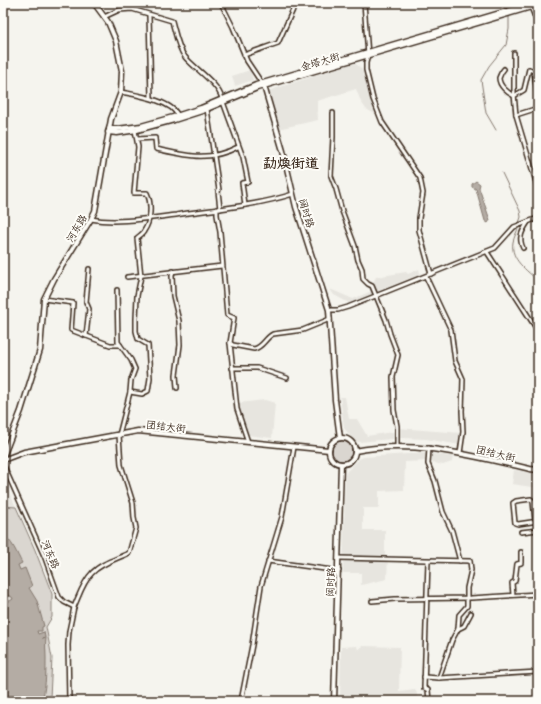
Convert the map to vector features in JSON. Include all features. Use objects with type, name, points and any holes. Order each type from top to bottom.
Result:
[{"type":"main road","name":"河东路","points":[[3,459],[21,411],[40,350],[44,299],[54,279],[95,211],[111,119],[121,92],[122,71],[116,41],[108,22],[94,3]]},
{"type":"main road","name":"金塔大街","points":[[109,131],[141,126],[178,116],[263,84],[531,4],[538,5]]},
{"type":"main road","name":"阔时路","points":[[263,84],[269,98],[293,194],[329,310],[340,438]]},
{"type":"main road","name":"金塔大街","points":[[109,131],[117,133],[135,130],[174,120],[207,109],[223,100]]},
{"type":"main road","name":"团结大街","points":[[3,459],[24,452],[138,431],[329,450]]},
{"type":"main road","points":[[340,438],[345,438],[352,443],[355,450],[355,455],[350,462],[341,464],[331,458],[329,450],[333,442],[340,438]]},
{"type":"main road","name":"团结大街","points":[[355,450],[397,447],[429,448],[460,453],[538,470]]},
{"type":"main road","name":"阔时路","points":[[334,701],[341,464]]},
{"type":"street","name":"阔时路","points":[[221,3],[247,61],[263,84]]},
{"type":"street","points":[[244,55],[278,43],[296,3]]},
{"type":"street","points":[[364,3],[368,53],[366,70],[380,118],[420,178],[423,193],[418,218],[419,230],[431,274]]},
{"type":"street","points":[[531,4],[538,25]]},
{"type":"street","points":[[104,17],[119,10],[132,9],[172,21],[184,56],[222,95],[238,147],[243,157],[248,182],[242,183],[245,204]]},
{"type":"street","points":[[149,15],[151,98]]},
{"type":"street","points":[[514,53],[514,96],[516,115],[538,189]]},
{"type":"street","points":[[504,69],[499,77],[501,83],[506,92],[514,96]]},
{"type":"street","points":[[514,96],[524,90],[529,69],[534,71],[538,100]]},
{"type":"street","points":[[121,92],[151,98],[172,109],[178,116]]},
{"type":"street","points":[[516,115],[538,108]]},
{"type":"street","points":[[207,109],[219,190],[219,209],[216,215],[220,232],[227,315],[234,318],[230,342],[237,409],[248,442]]},
{"type":"street","points":[[333,113],[331,176],[355,246],[358,260],[362,269],[363,279],[372,286],[398,355],[393,377],[397,447]]},
{"type":"street","points":[[130,392],[142,394],[148,391],[150,378],[148,345],[138,339],[136,331],[137,296],[141,276],[137,238],[144,232],[149,219],[149,199],[147,193],[134,193],[138,158],[135,130]]},
{"type":"street","points":[[137,139],[155,138],[156,149],[189,156],[214,156],[238,147]]},
{"type":"street","points":[[91,219],[104,222],[149,219],[264,202],[293,194]]},
{"type":"street","points":[[329,310],[338,310],[376,297],[487,252],[496,248],[514,227],[538,218]]},
{"type":"street","points":[[523,248],[520,243],[520,238],[526,223]]},
{"type":"street","points":[[487,252],[538,331]]},
{"type":"street","points":[[127,277],[222,266]]},
{"type":"street","points":[[86,336],[89,309],[86,302],[89,269]]},
{"type":"street","points":[[174,271],[172,276],[179,321],[180,345],[176,375],[177,388]]},
{"type":"street","points":[[426,276],[451,330],[455,361],[464,379],[462,411],[463,432],[460,453]]},
{"type":"street","points":[[69,701],[68,645],[74,607],[92,572],[102,565],[129,554],[136,528],[133,503],[121,465],[119,434],[130,392],[134,369],[131,360],[118,342],[117,290]]},
{"type":"street","points":[[44,299],[73,303],[71,330],[110,345],[120,345]]},
{"type":"street","points":[[230,342],[233,345],[254,349],[259,348],[269,336],[273,334],[303,330],[330,319]]},
{"type":"street","points":[[232,368],[257,368],[287,378]]},
{"type":"street","points":[[241,701],[260,586],[282,517],[294,446]]},
{"type":"street","points":[[429,448],[428,464],[435,481],[443,512],[452,532],[460,561]]},
{"type":"street","name":"河东路","points":[[3,464],[44,558],[59,597],[64,602],[74,607]]},
{"type":"street","points":[[521,532],[536,530],[535,521],[532,501],[531,499],[516,501],[513,503],[515,523],[518,524],[535,521]]},
{"type":"street","points":[[513,595],[512,583],[515,581],[517,564],[521,563],[521,552]]},
{"type":"street","points":[[339,558],[470,561],[471,570],[467,588],[467,606],[460,615],[458,629],[452,640],[439,678]]},
{"type":"street","points":[[268,561],[339,571]]},
{"type":"street","points":[[428,561],[424,688],[428,690],[429,701]]},
{"type":"street","points":[[372,601],[538,594]]},
{"type":"street","points":[[458,629],[464,626],[471,613]]},
{"type":"street","points":[[424,677],[439,678],[538,672]]},
{"type":"shaded area","points":[[352,63],[356,64],[362,69],[375,114],[366,109],[361,102],[356,89],[317,101],[318,120],[278,129],[269,91]]},
{"type":"shaded area","points":[[250,70],[253,80],[235,86],[232,76]]},
{"type":"shaded area","points":[[476,181],[480,184],[479,188],[490,220],[488,223],[485,221],[476,189],[472,187],[472,184]]},
{"type":"shaded area","points":[[419,269],[420,274],[349,303],[334,295],[327,285],[330,289],[353,299],[374,290],[372,285],[376,277],[406,272],[408,274]]},
{"type":"shaded area","points":[[340,397],[345,397],[349,419],[357,419],[367,436],[398,431],[398,428],[461,433],[460,445],[426,439],[402,438],[359,442],[355,441],[344,428]]},
{"type":"shaded area","points":[[265,400],[275,403],[272,438],[248,435],[238,403]]},
{"type":"shaded area","points":[[342,441],[349,444],[352,451],[349,458],[342,461],[335,458],[332,451],[335,444]]},
{"type":"shaded area","points":[[423,453],[453,456],[452,462],[443,465],[426,461],[405,462],[404,490],[379,491],[379,508],[363,508],[363,530],[385,530],[385,556],[388,556],[387,579],[361,585],[361,573],[343,573],[345,475],[359,459],[364,457]]},
{"type":"shaded area","points":[[514,470],[538,473],[538,488],[512,484]]},
{"type":"shaded area","points":[[3,479],[16,507],[3,506]]},
{"type":"shaded area","points":[[3,506],[16,507],[52,594],[52,617],[46,627],[52,658],[50,698],[47,701],[3,701]]},
{"type":"shaded area","points":[[3,535],[12,544],[22,563],[18,565],[20,570],[25,568],[32,586],[29,588],[37,601],[44,626],[42,627],[42,631],[37,631],[38,634],[44,632],[45,637],[42,638],[46,638],[45,687],[43,697],[38,697],[34,701],[3,701],[3,600],[10,601],[13,599],[12,597],[3,593]]},
{"type":"shaded area","points":[[357,646],[358,650],[362,646],[400,647],[399,691],[415,689],[417,701],[340,701],[341,647]]},
{"type":"waterway","points":[[508,3],[508,8]]},
{"type":"waterway","points":[[496,130],[486,113],[481,80],[489,66],[506,45],[509,29],[509,16]]},
{"type":"waterway","points":[[502,173],[520,211],[521,217],[519,223]]},
{"type":"waterway","points":[[519,226],[513,242],[514,254],[524,269],[538,281]]},
{"type":"district","name":"勐焕街道","points":[[291,163]]}]
